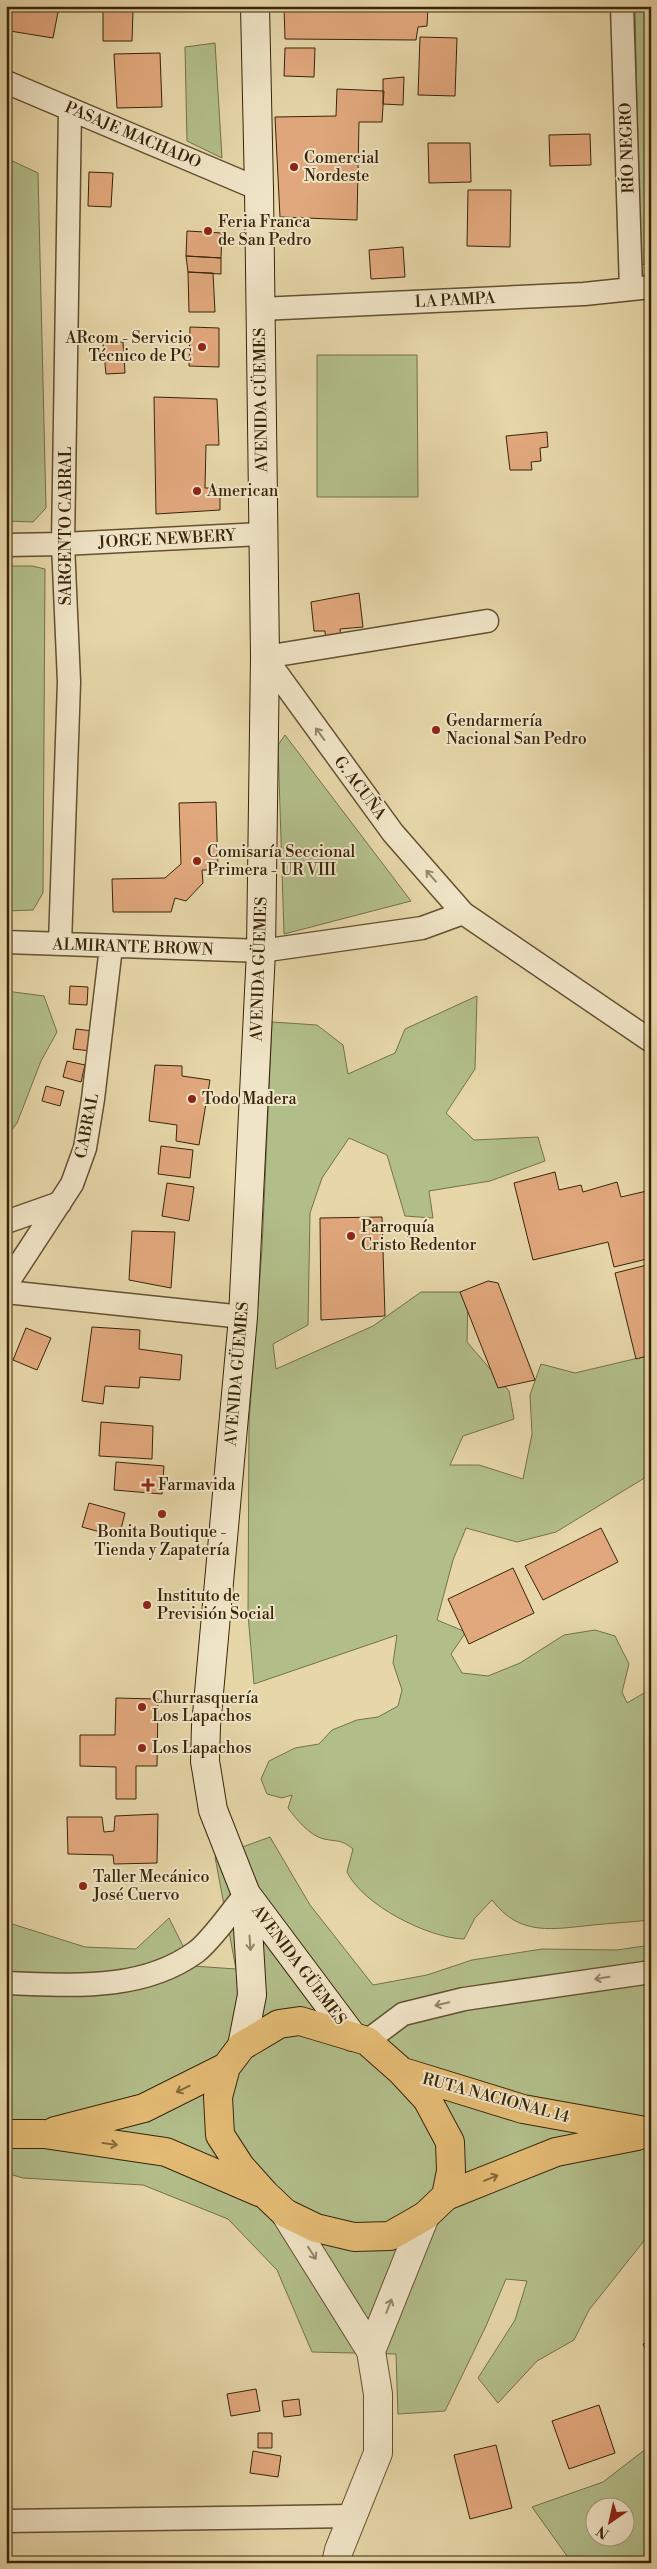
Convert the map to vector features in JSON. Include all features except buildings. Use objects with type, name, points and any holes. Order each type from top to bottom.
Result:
[{"type":"highway","points":[[44,2134],[144,2108],[234,2056],[278,2024],[300,2021],[360,2039],[401,2071],[427,2099],[450,2142],[451,2171],[446,2196],[424,2216],[390,2236],[354,2237],[316,2228],[286,2212],[265,2194],[240,2166],[220,2135],[218,2097],[234,2056]]},
{"type":"highway","name":"RUTA NACIONAL 14","points":[[401,2071],[523,2109],[651,2133]]},
{"type":"highway","name":"RUTA NACIONAL 14","points":[[446,2196],[556,2152],[651,2133]]},
{"type":"highway","points":[[6,2134],[44,2134],[166,2152],[265,2194]]},
{"type":"main road","name":"AVENIDA GÜEMES","points":[[255,6],[260,189],[265,657],[261,951],[243,1317],[206,1726],[205,1761],[213,1810],[246,1894],[360,2039]]},
{"type":"main road","name":"AVENIDA GÜEMES","points":[[234,2056],[252,1995],[246,1894]]},
{"type":"main road","points":[[286,2212],[371,2351],[378,2394],[378,2453],[352,2516],[336,2563]]},
{"type":"main road","points":[[371,2351],[424,2216]]},
{"type":"street","name":"RÍO NEGRO","points":[[622,6],[641,288]]},
{"type":"street","name":"PASAJE MACHADO","points":[[6,82],[260,189]]},
{"type":"street","name":"SARGENTO CABRAL","points":[[60,944],[69,682],[64,544],[70,109]]},
{"type":"street","name":"LA PAMPA","points":[[260,309],[584,294],[641,288]]},
{"type":"street","name":"JORGE NEWBERY","points":[[9,545],[263,534]]},
{"type":"street","points":[[265,657],[487,621]]},
{"type":"street","name":"G. ACUÑA","points":[[265,657],[394,833],[463,913],[651,1041]]},
{"type":"street","name":"ALMIRANTE BROWN","points":[[6,942],[261,951],[422,928],[463,913]]},
{"type":"street","name":"CABRAL","points":[[6,1286],[72,1184],[85,1148],[94,1099],[111,947]]},
{"type":"street","points":[[6,1222],[60,1203]]},
{"type":"street","points":[[6,1292],[243,1317]]},
{"type":"street","points":[[6,1983],[102,1984],[154,1974],[196,1951],[246,1894]]},
{"type":"street","points":[[360,2039],[403,2014],[447,2003],[651,1972]]},
{"type":"street","points":[[6,2521],[352,2516]]},
{"type":"green space","points":[[635,6],[651,6],[651,263],[640,265]]},
{"type":"green space","points":[[215,43],[222,158],[187,141],[185,47]]},
{"type":"green space","points":[[6,158],[38,173],[46,508],[33,522],[6,521]]},
{"type":"green space","points":[[317,355],[417,355],[418,497],[317,497]]},
{"type":"green space","points":[[6,566],[32,566],[45,569],[43,893],[33,910],[6,911]]},
{"type":"green space","points":[[285,735],[411,901],[284,934],[278,745]]},
{"type":"green space","points":[[6,991],[44,996],[57,1032],[41,1061],[17,1123],[6,1138]]},
{"type":"green space","points":[[477,996],[475,1069],[446,1113],[474,1140],[538,1137],[545,1161],[490,1181],[429,1191],[433,1218],[405,1216],[387,1155],[349,1138],[322,1178],[310,1213],[308,1325],[273,1344],[276,1369],[373,1326],[421,1292],[468,1292],[467,1342],[509,1391],[514,1419],[463,1436],[450,1465],[479,1465],[523,1479],[532,1434],[530,1395],[541,1364],[575,1373],[651,1355],[651,1474],[556,1532],[517,1542],[466,1528],[453,1560],[437,1620],[466,1632],[451,1654],[462,1673],[488,1676],[520,1663],[564,1635],[595,1630],[615,1636],[629,1664],[622,1692],[627,1703],[651,1689],[651,1920],[551,1929],[538,1928],[514,1920],[492,1900],[475,1918],[464,1939],[433,1933],[415,1926],[398,1918],[367,1896],[355,1884],[347,1872],[353,1849],[342,1842],[324,1839],[309,1831],[288,1808],[292,1795],[282,1798],[267,1794],[261,1779],[269,1761],[295,1748],[319,1744],[332,1730],[357,1720],[378,1717],[398,1706],[402,1690],[393,1663],[397,1635],[254,1684],[248,1614],[249,1422],[262,1249],[272,1022],[317,1025],[343,1045],[348,1074],[395,1053],[405,1029]]},
{"type":"green space","points":[[270,1837],[310,1905],[373,1985],[427,1975],[472,1960],[542,1949],[617,1950],[651,1945],[651,2232],[589,2310],[574,2340],[537,2361],[498,2403],[478,2378],[515,2320],[527,2281],[506,2279],[486,2326],[445,2411],[398,2414],[396,2354],[312,2352],[277,2270],[228,2219],[143,2185],[23,2178],[6,2173],[6,1922],[85,1947],[136,1949],[169,1918],[193,1966],[236,1969],[215,1857]]},
{"type":"green space","points":[[651,2445],[651,2563],[572,2563],[532,2507],[603,2482]]},
{"type":"place","name":"Comercial Nordeste","points":[[294,167]]},
{"type":"place","name":"Feria Franca de San Pedro","points":[[208,231]]},
{"type":"place","name":"ARcom - Servicio Técnico de PC","points":[[202,347]]},
{"type":"place","name":"American","points":[[197,491]]},
{"type":"place","name":"Gendarmería Nacional San Pedro","points":[[436,730]]},
{"type":"place","name":"Comisaría Seccional Primera - UR VIII","points":[[197,861]]},
{"type":"place","name":"Todo Madera","points":[[192,1099]]},
{"type":"place","name":"Parroquía Cristo Redentor","points":[[351,1236]]},
{"type":"place","name":"Farmavida","points":[[148,1485]]},
{"type":"place","name":"Bonita Boutique - Tienda y Zapatería","points":[[162,1514]]},
{"type":"place","name":"Instituto de Previsión Social","points":[[147,1605]]},
{"type":"place","name":"Churrasquería Los Lapachos","points":[[142,1707]]},
{"type":"place","name":"Los Lapachos","points":[[142,1748]]},
{"type":"place","name":"Taller Mecánico José Cuervo","points":[[83,1886]]}]
